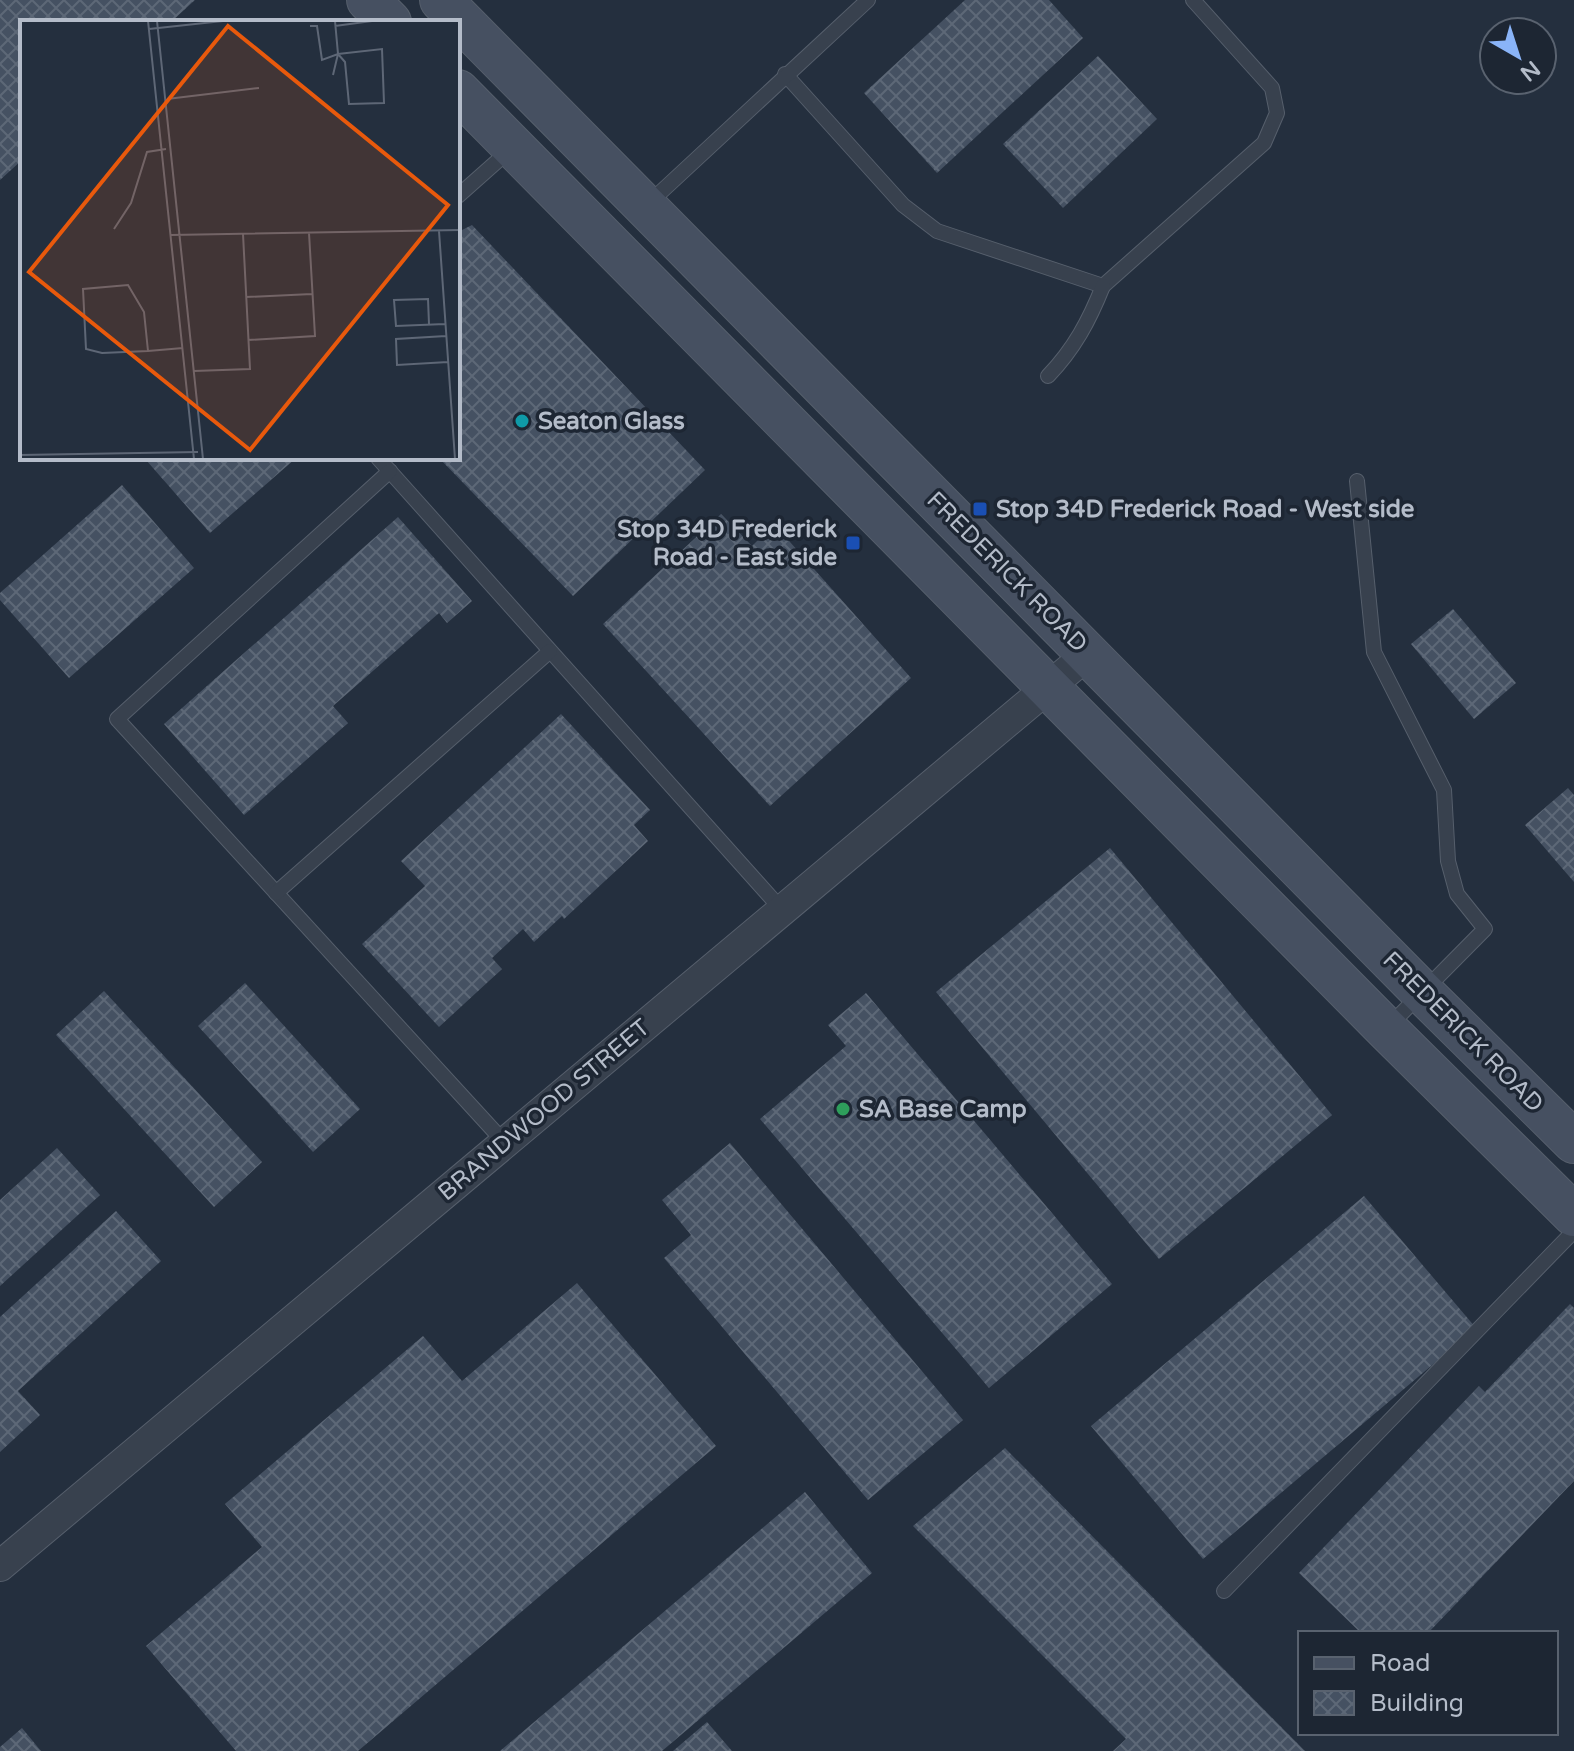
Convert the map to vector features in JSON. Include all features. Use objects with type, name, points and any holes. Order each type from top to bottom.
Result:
[{"type":"main road","points":[[368,0],[388,20]]},
{"type":"main road","name":"FREDERICK ROAD","points":[[441,0],[1574,1142]]},
{"type":"main road","points":[[460,93],[1574,1215]]},
{"type":"street","name":"BRANDWOOD STREET","points":[[0,1566],[1088,654]]},
{"type":"lane","points":[[645,206],[868,0]]},
{"type":"lane","points":[[1048,376],[1068,355],[1087,324],[1103,286],[1264,143],[1277,113],[1272,88],[1193,0]]},
{"type":"lane","points":[[785,74],[903,205],[937,231],[1103,286]]},
{"type":"lane","points":[[460,194],[513,147]]},
{"type":"lane","points":[[380,460],[783,911]]},
{"type":"lane","points":[[390,471],[117,719],[505,1143]]},
{"type":"lane","points":[[1357,481],[1374,652],[1444,790],[1448,861],[1457,894],[1485,929],[1386,1029]]},
{"type":"lane","points":[[276,893],[550,651]]},
{"type":"lane","points":[[1224,1591],[1574,1231]]},
{"type":"building","points":[[0,0],[195,0],[173,20],[20,20],[20,162],[0,180]]},
{"type":"building","points":[[965,0],[1049,0],[1083,38],[937,173],[864,93]]},
{"type":"building","points":[[1098,56],[1157,119],[1063,208],[1003,144]]},
{"type":"building","points":[[472,225],[705,470],[573,596],[441,460],[460,460],[460,231]]},
{"type":"building","points":[[146,460],[294,460],[210,533]]},
{"type":"building","points":[[122,485],[194,568],[69,678],[0,600],[0,593]]},
{"type":"building","points":[[721,514],[752,546],[774,524],[911,678],[770,806],[603,624]]},
{"type":"building","points":[[398,517],[472,601],[447,623],[439,613],[333,706],[348,723],[244,815],[164,724]]},
{"type":"building","points":[[1453,609],[1516,683],[1474,719],[1411,644]]},
{"type":"building","points":[[561,714],[650,810],[634,825],[648,841],[564,919],[562,916],[534,942],[523,929],[492,958],[502,969],[439,1027],[362,944],[425,886],[401,861]]},
{"type":"building","points":[[1568,788],[1574,795],[1574,882],[1525,825]]},
{"type":"building","points":[[1110,848],[1332,1115],[1159,1259],[936,992]]},
{"type":"building","points":[[245,983],[360,1109],[313,1152],[198,1026]]},
{"type":"building","points":[[104,991],[262,1162],[214,1207],[56,1035]]},
{"type":"building","points":[[866,993],[1112,1284],[989,1388],[760,1119],[846,1046],[828,1025]]},
{"type":"building","points":[[730,1143],[963,1420],[868,1500],[664,1258],[691,1235],[662,1200]]},
{"type":"building","points":[[57,1148],[100,1195],[0,1286],[0,1200]]},
{"type":"building","points":[[1364,1196],[1476,1328],[1203,1559],[1091,1426]]},
{"type":"building","points":[[116,1211],[161,1261],[18,1391],[40,1415],[0,1452],[0,1317]]},
{"type":"building","points":[[577,1283],[716,1446],[358,1751],[236,1751],[146,1646],[262,1547],[225,1504],[423,1336],[462,1381]]},
{"type":"building","points":[[1570,1304],[1574,1308],[1574,1481],[1430,1631],[1359,1631],[1299,1573],[1479,1386],[1485,1392]]},
{"type":"building","points":[[1005,1448],[1305,1751],[1113,1751],[1126,1739],[913,1526]]},
{"type":"building","points":[[805,1492],[872,1573],[662,1751],[500,1751]]},
{"type":"building","points":[[707,1722],[732,1751],[673,1751]]},
{"type":"building","points":[[22,1728],[41,1751],[0,1751],[0,1747]]},
{"type":"place","name":"Seaton Glass","points":[[522,421]]},
{"type":"place","name":"Stop 34D Frederick Road - West side","points":[[980,509]]},
{"type":"place","name":"Stop 34D Frederick Road - East side","points":[[853,543]]},
{"type":"place","name":"SA Base Camp","points":[[843,1109]]}]
